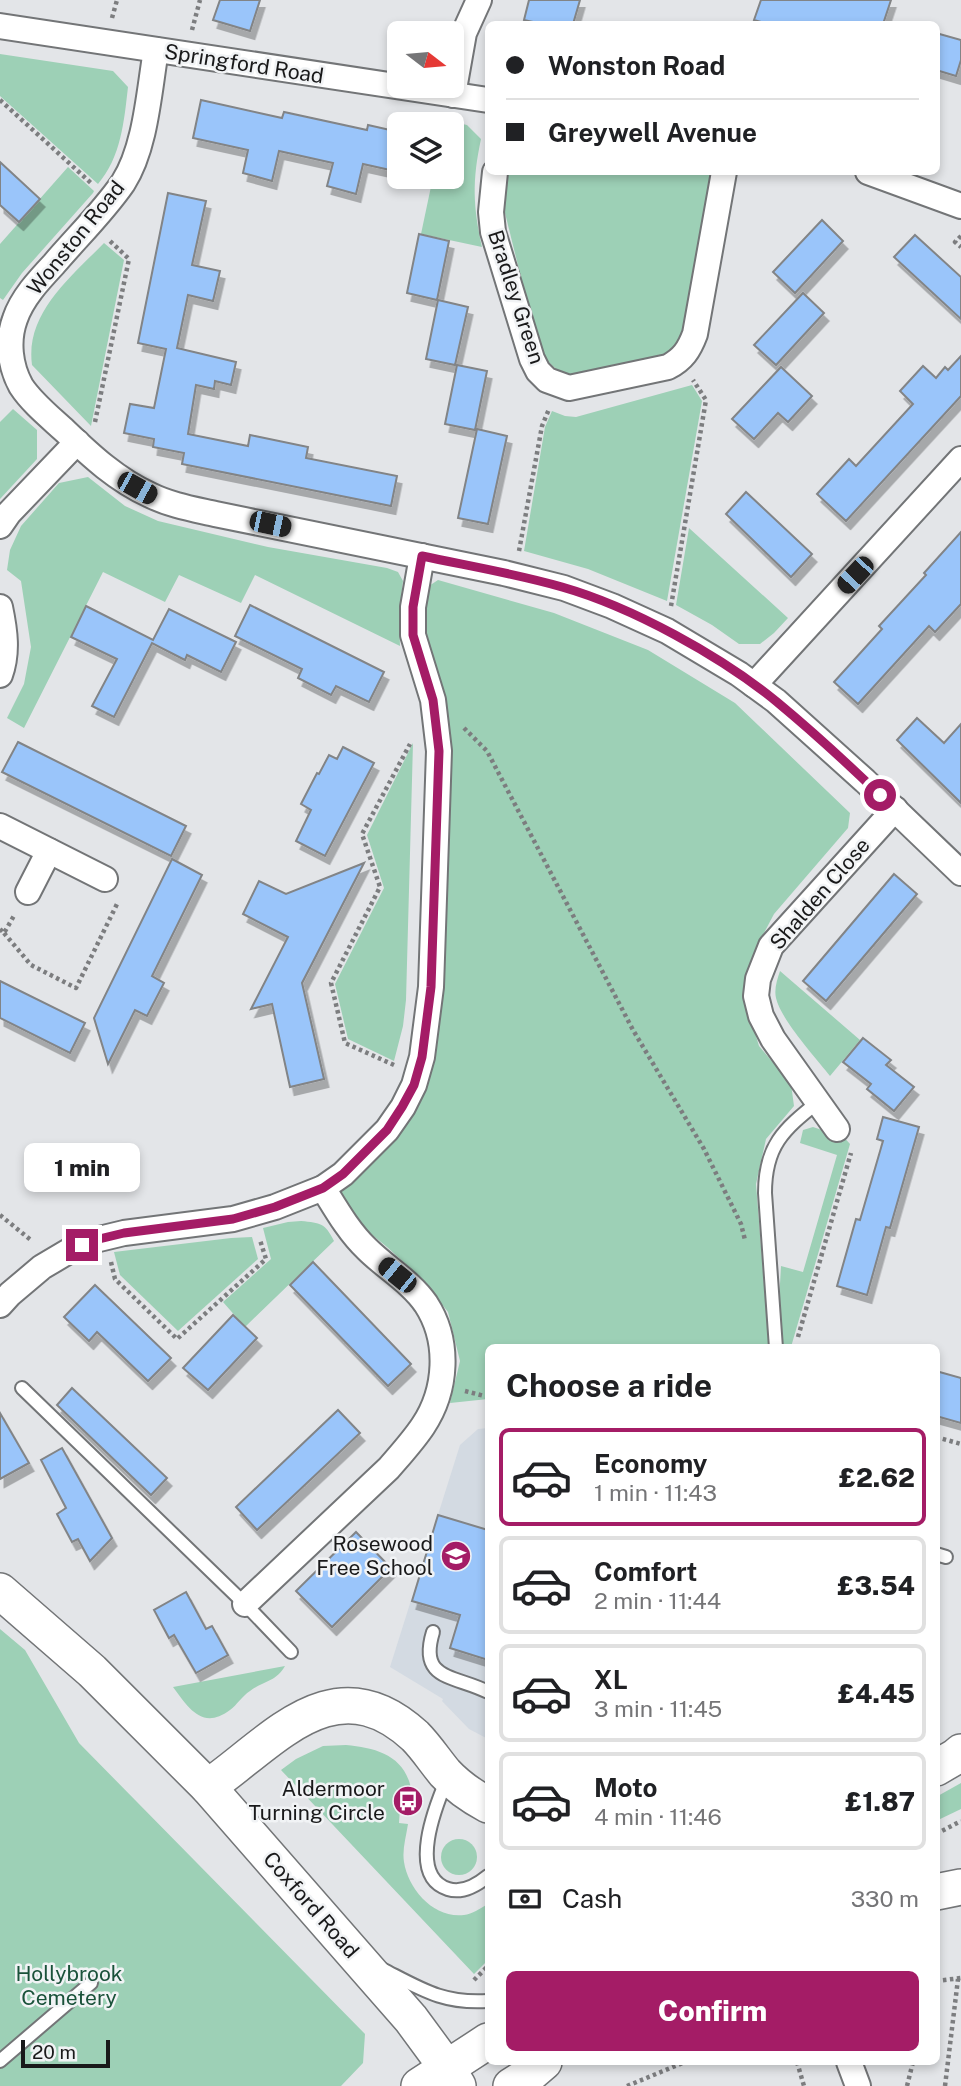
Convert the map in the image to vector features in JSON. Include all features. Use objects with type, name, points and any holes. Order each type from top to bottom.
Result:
[{"type":"street","points":[[464,33],[479,0]]},
{"type":"street","name":"Springford Road","points":[[0,26],[387,85]]},
{"type":"street","name":"Wonston Road","points":[[156,50],[136,154],[124,181],[35,285],[15,318],[10,336],[11,356],[15,374],[23,388],[83,448],[124,481],[150,495],[184,507],[564,588],[667,631],[739,674],[776,701],[961,873]]},
{"type":"street","name":"Springford Road","points":[[464,97],[485,100]]},
{"type":"street","name":"Bradley Green","points":[[495,175],[491,212],[494,232],[532,359],[547,380],[569,388],[668,367],[680,360],[690,348],[695,334],[723,175]]},
{"type":"street","points":[[876,175],[961,206]]},
{"type":"street","points":[[0,526],[9,513],[83,448]]},
{"type":"street","points":[[754,685],[961,459]]},
{"type":"street","points":[[0,1305],[55,1259],[105,1237],[233,1219],[287,1203],[323,1188],[343,1174],[387,1130],[402,1107],[416,1076],[424,1045],[431,987],[439,751],[434,707],[413,635],[413,607],[422,556]]},
{"type":"street","points":[[0,607],[5,630],[5,650],[0,676]]},
{"type":"street","name":"Shalden Close","points":[[837,1129],[761,1016],[756,996],[758,979],[771,946],[894,809]]},
{"type":"street","points":[[0,826],[105,878]]},
{"type":"street","points":[[28,892],[49,851]]},
{"type":"street","points":[[245,1604],[389,1468],[425,1423],[441,1385],[443,1363],[440,1339],[435,1322],[425,1304],[411,1287],[365,1248],[323,1188]]},
{"type":"street","name":"Coxford Road","points":[[0,1591],[92,1671],[208,1787],[411,2019],[441,2080]]},
{"type":"street","points":[[208,1787],[290,1723],[312,1712],[360,1706],[381,1712],[402,1725],[418,1739],[448,1776],[485,1799]]},
{"type":"street","points":[[940,1766],[961,1752]]},
{"type":"street","points":[[940,1891],[961,1887]]},
{"type":"street","points":[[441,2080],[485,2043]]},
{"type":"street","points":[[510,2086],[540,2065]]},
{"type":"street","points":[[850,2065],[858,2086]]},
{"type":"lane","points":[[776,1344],[765,1172],[769,1155],[779,1139],[797,1118],[818,1102]]},
{"type":"lane","points":[[22,1388],[245,1604],[290,1652]]},
{"type":"lane","points":[[433,1632],[428,1658],[434,1668],[485,1691]]},
{"type":"lane","points":[[448,1776],[433,1812],[427,1864],[433,1880],[453,1891],[465,1890],[485,1879]]},
{"type":"lane","points":[[354,1954],[436,1995],[467,2003],[485,2001]]},
{"type":"lane","points":[[0,2061],[90,1983]]},
{"type":"path","points":[[0,100],[110,200]]},
{"type":"path","points":[[83,448],[129,259],[90,223]]},
{"type":"path","points":[[961,236],[955,242],[961,247]]},
{"type":"path","points":[[667,631],[706,400]]},
{"type":"path","points":[[515,576],[542,426]]},
{"type":"path","points":[[416,1076],[345,1043],[331,983],[380,887],[362,834],[434,707],[467,730],[488,751],[633,1030],[704,1149],[741,1224],[747,1247]]},
{"type":"path","points":[[4,933],[31,965],[76,988],[125,888],[105,878]]},
{"type":"path","points":[[796,1344],[854,1144],[837,1129]]},
{"type":"path","points":[[105,1237],[116,1279],[177,1339],[266,1259],[252,1214]]},
{"type":"path","points":[[0,1215],[55,1259]]},
{"type":"path","points":[[940,1438],[961,1444]]},
{"type":"path","points":[[940,1832],[961,1821]]},
{"type":"path","points":[[468,1986],[485,1969]]},
{"type":"path","points":[[940,1981],[959,1979],[945,2086]]},
{"type":"path","points":[[627,2086],[678,2065]]},
{"type":"path","points":[[798,2065],[804,2086]]},
{"type":"path","points":[[907,2086],[912,2065]]},
{"type":"shaded area","name":"Rosewood Free School","points":[[485,1428],[485,1737],[469,1729],[443,1699],[390,1667],[460,1445],[478,1429]]},
{"type":"green space","points":[[0,54],[113,71],[128,87],[117,151],[98,184],[0,96]]},
{"type":"green space","points":[[464,124],[467,125],[481,139],[475,193],[482,247],[421,234],[430,189],[464,189]]},
{"type":"green space","points":[[68,167],[94,191],[22,273],[3,300],[0,298],[0,244]]},
{"type":"green space","points":[[507,175],[712,175],[687,332],[669,354],[574,377],[549,362],[538,346],[505,213]]},
{"type":"green space","points":[[104,243],[124,260],[91,426],[32,365],[32,346],[36,329],[53,297]]},
{"type":"green space","points":[[692,385],[702,401],[667,601],[588,569],[524,551],[545,427],[552,411],[576,417]]},
{"type":"green space","points":[[13,409],[37,430],[37,459],[0,499],[0,422]]},
{"type":"green space","points":[[88,477],[125,506],[158,521],[268,547],[398,572],[403,581],[399,614],[400,646],[255,575],[241,603],[179,575],[165,602],[103,572],[24,728],[7,718],[24,684],[31,647],[21,581],[7,570],[10,550],[21,526],[59,483]]},
{"type":"green space","points":[[689,528],[788,618],[760,644],[739,644],[676,605]]},
{"type":"green space","points":[[438,580],[554,613],[648,650],[735,703],[850,813],[848,828],[774,914],[755,950],[746,1003],[759,1046],[791,1084],[794,1106],[766,1139],[756,1184],[769,1344],[485,1344],[485,1399],[450,1403],[460,1361],[448,1312],[421,1278],[343,1211],[336,1196],[423,1091],[437,1045],[449,745],[421,622],[426,588]]},
{"type":"green space","points":[[413,743],[406,1000],[394,1061],[348,1039],[335,984],[384,888],[367,835]]},
{"type":"green space","points":[[780,971],[860,1040],[830,1076],[779,1007],[775,991]]},
{"type":"green space","points":[[813,1127],[832,1138],[840,1133],[850,1144],[792,1344],[783,1344],[779,1302],[781,1266],[803,1272],[837,1155],[800,1143],[803,1130]]},
{"type":"green space","points":[[301,1221],[322,1225],[334,1241],[245,1327],[223,1302],[271,1259],[263,1228]]},
{"type":"green space","points":[[252,1237],[258,1259],[178,1331],[120,1275],[114,1252],[231,1238]]},
{"type":"green space","name":"Hollybrook Cemetery","points":[[0,1629],[25,1650],[79,1743],[365,2034],[363,2063],[341,2086],[0,2086]]},
{"type":"green space","points":[[285,1666],[278,1675],[247,1693],[230,1710],[211,1718],[190,1709],[173,1687]]},
{"type":"green space","points":[[346,1745],[380,1752],[389,1756],[404,1771],[412,1794],[401,1794],[399,1823],[408,1824],[404,1862],[406,1872],[417,1892],[433,1907],[453,1915],[467,1914],[485,1906],[485,1963],[474,1974],[281,1770],[296,1759],[323,1746]]},
{"type":"green space","points":[[961,1783],[961,1809],[940,1819],[940,1795]]},
{"type":"green space","points":[[459,1839],[471,1845],[477,1857],[471,1869],[459,1875],[447,1869],[441,1857],[447,1845]]},
{"type":"building","points":[[220,0],[260,0],[250,31],[213,20]]},
{"type":"building","points":[[529,0],[580,0],[574,21],[524,20]]},
{"type":"building","points":[[761,0],[891,0],[884,21],[754,20]]},
{"type":"building","points":[[940,34],[961,40],[961,60],[956,76],[940,71]]},
{"type":"building","points":[[201,100],[282,118],[284,112],[367,130],[368,125],[387,129],[387,169],[363,164],[356,194],[327,186],[333,163],[279,151],[272,181],[243,173],[248,150],[193,138]]},
{"type":"building","points":[[0,162],[40,199],[19,222],[0,205]]},
{"type":"building","points":[[168,193],[206,201],[192,265],[220,271],[213,301],[188,295],[177,348],[236,362],[231,385],[215,381],[214,389],[196,385],[188,434],[248,446],[250,435],[308,447],[306,458],[397,476],[391,506],[182,464],[184,453],[153,447],[154,439],[124,433],[130,404],[154,408],[166,349],[138,343]]},
{"type":"building","points":[[822,220],[843,241],[795,293],[773,272]]},
{"type":"building","points":[[419,234],[449,241],[437,300],[407,293]]},
{"type":"building","points":[[915,235],[961,277],[961,319],[894,257]]},
{"type":"building","points":[[803,293],[824,313],[776,365],[754,345]]},
{"type":"building","points":[[438,300],[468,307],[455,365],[426,359]]},
{"type":"building","points":[[961,356],[961,396],[846,521],[817,494],[849,459],[856,466],[913,404],[900,391],[923,366],[936,378],[945,367],[948,370]]},
{"type":"building","points":[[457,365],[487,371],[475,430],[445,424]]},
{"type":"building","points":[[781,367],[812,396],[788,422],[778,413],[754,439],[732,419]]},
{"type":"building","points":[[477,429],[507,436],[488,524],[458,518]]},
{"type":"building","points":[[746,492],[812,554],[791,577],[726,514]]},
{"type":"building","points":[[961,532],[961,604],[935,632],[929,626],[858,704],[834,682],[882,629],[879,626]]},
{"type":"building","points":[[250,605],[384,672],[369,702],[336,686],[331,695],[298,678],[302,669],[235,636]]},
{"type":"building","points":[[86,606],[153,640],[169,609],[236,642],[221,672],[187,655],[185,660],[152,643],[114,717],[92,706],[117,659],[71,637]]},
{"type":"building","points":[[917,718],[944,743],[961,724],[961,803],[897,740]]},
{"type":"building","points":[[18,742],[186,826],[171,856],[2,772]]},
{"type":"building","points":[[343,747],[374,763],[325,856],[296,841],[311,810],[301,804],[329,755],[337,759]]},
{"type":"building","points":[[172,859],[202,875],[152,976],[164,983],[147,1016],[135,1010],[108,1064],[94,1018]]},
{"type":"building","points":[[364,863],[302,983],[324,1079],[290,1087],[272,1004],[251,1009],[288,937],[243,914],[259,881],[286,894]]},
{"type":"building","points":[[894,874],[917,894],[826,1001],[803,981]]},
{"type":"building","points":[[0,981],[85,1023],[70,1053],[0,1018]]},
{"type":"building","points":[[863,1038],[891,1060],[886,1065],[914,1087],[894,1111],[867,1089],[871,1084],[843,1062]]},
{"type":"building","points":[[883,1117],[919,1127],[890,1228],[886,1227],[867,1295],[837,1286],[856,1219],[860,1220],[883,1141],[877,1139]]},
{"type":"building","points":[[313,1262],[411,1364],[388,1386],[290,1285]]},
{"type":"building","points":[[95,1285],[171,1358],[148,1381],[97,1332],[89,1341],[64,1317]]},
{"type":"building","points":[[233,1315],[257,1338],[208,1390],[183,1368]]},
{"type":"building","points":[[940,1372],[961,1378],[961,1423],[940,1417]]},
{"type":"building","points":[[72,1388],[167,1478],[151,1495],[57,1405]]},
{"type":"building","points":[[338,1410],[360,1433],[257,1530],[236,1507]]},
{"type":"building","points":[[0,1413],[29,1463],[0,1479]]},
{"type":"building","points":[[62,1448],[112,1538],[90,1561],[78,1539],[72,1542],[57,1514],[66,1508],[41,1460]]},
{"type":"building","points":[[438,1515],[485,1529],[485,1659],[450,1648],[460,1615],[412,1601]]},
{"type":"building","points":[[356,1532],[391,1568],[332,1627],[296,1591]]},
{"type":"building","points":[[186,1592],[206,1629],[212,1626],[228,1655],[196,1673],[174,1635],[169,1638],[154,1610]]},
{"type":"place","name":"Rosewood Free School","points":[[456,1556]]},
{"type":"place","name":"Aldermoor Turning Circle","points":[[408,1801]]},
{"type":"route","points":[[82,1245],[124,1233],[233,1219],[309,1195],[343,1174],[387,1130],[414,1085],[422,1057],[431,987],[439,751],[433,700],[413,635],[413,607],[422,556],[564,588],[667,631],[739,674],[776,701],[880,795]]}]
